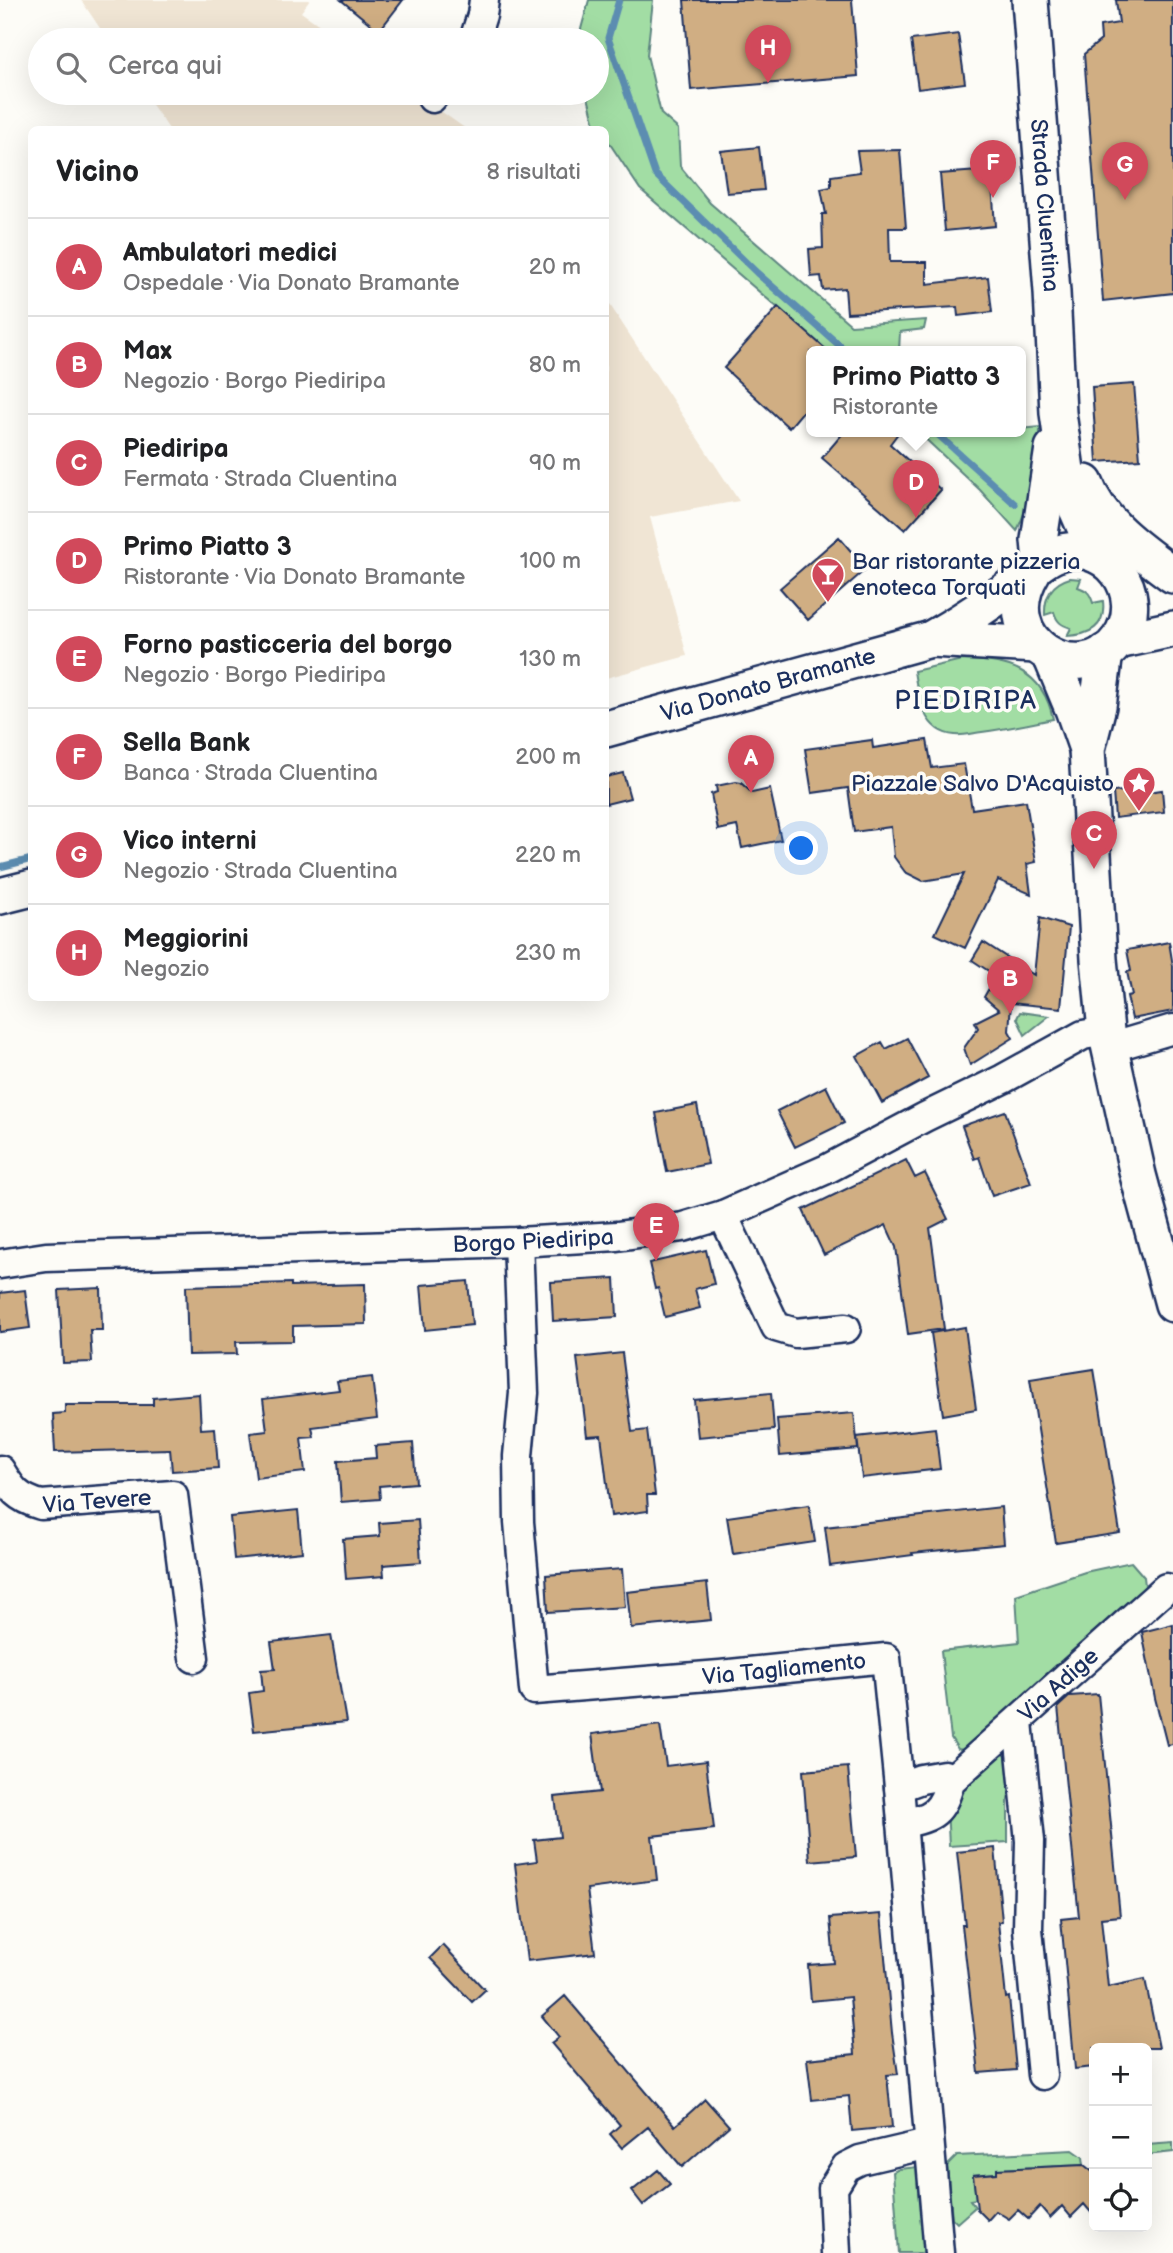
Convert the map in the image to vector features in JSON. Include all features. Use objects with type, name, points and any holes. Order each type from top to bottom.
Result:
[{"type":"main road","name":"Strada Cluentina","points":[[1030,0],[1060,424],[1073,500],[1097,555]]},
{"type":"main road","name":"Strada Cluentina","points":[[1037,566],[1039,540],[1060,424]]},
{"type":"main road","points":[[1060,424],[1088,492],[1105,518],[1129,541],[1173,575]]},
{"type":"main road","points":[[1087,749],[1112,646],[1126,626],[1130,610],[1129,593],[1123,578],[1112,565],[1097,555],[1069,551],[1054,555],[1037,566],[1024,585],[1020,601],[1021,617],[1027,632],[1044,650],[1073,709],[1087,749],[1099,960],[1108,1040],[1138,1175],[1173,1304]]},
{"type":"main road","name":"Via Donato Bramante","points":[[609,728],[931,639],[978,612],[1037,566]]},
{"type":"main road","points":[[1123,578],[1173,598]]},
{"type":"main road","points":[[1044,650],[1069,661],[1088,660],[1112,646],[1173,629]]},
{"type":"main road","name":"Via Donato Bramante","points":[[931,639],[1044,650]]},
{"type":"main road","points":[[0,896],[28,889]]},
{"type":"street","points":[[478,28],[484,0]]},
{"type":"street","name":"Borgo Piediripa","points":[[0,1264],[46,1257],[518,1242],[617,1236],[682,1227],[723,1215],[838,1163],[1083,1035],[1108,1040],[1173,1029]]},
{"type":"street","points":[[723,1215],[776,1327],[796,1333],[846,1328]]},
{"type":"street","name":"Via Tagliamento","points":[[518,1242],[524,1393],[518,1455],[519,1522],[534,1690],[731,1675],[886,1658],[939,2253]]},
{"type":"street","name":"Via Tevere","points":[[0,1470],[14,1492],[27,1501],[41,1505],[173,1495],[194,1658]]},
{"type":"street","name":"Via Adige","points":[[902,1823],[927,1818],[942,1805],[950,1780],[1166,1588]]},
{"type":"street","points":[[1018,1721],[1030,1841],[1028,1929],[1042,2075]]},
{"type":"street","points":[[899,1787],[944,1775],[950,1780]]},
{"type":"street","points":[[835,2253],[833,2188],[846,2167],[860,2160],[928,2144]]},
{"type":"shaded area","points":[[81,0],[310,0],[301,12],[324,28],[100,28]]},
{"type":"shaded area","points":[[152,105],[432,105],[462,126],[167,126]]},
{"type":"shaded area","points":[[609,304],[739,501],[650,517],[687,656],[609,677]]},
{"type":"green space","points":[[589,0],[653,0],[647,55],[661,114],[678,129],[680,166],[710,203],[851,325],[926,320],[924,329],[900,332],[899,346],[822,346],[640,189],[609,142],[609,126],[598,126],[590,105],[609,105],[609,28],[581,28]]},
{"type":"green space","points":[[1040,427],[1038,454],[1034,480],[1017,531],[980,490],[923,437],[1026,437],[1026,428]]},
{"type":"green space","points":[[1070,578],[1081,579],[1078,587],[1088,592],[1093,603],[1103,601],[1103,610],[1095,628],[1083,634],[1067,636],[1071,628],[1060,623],[1054,612],[1045,615],[1045,608],[1054,587]]},
{"type":"green space","points":[[962,660],[1008,665],[1032,678],[1048,702],[1053,719],[961,735],[944,733],[936,728],[920,702],[914,671]]},
{"type":"green space","points":[[1020,1012],[1049,1016],[1025,1035],[1017,1018]]},
{"type":"green space","points":[[1131,1562],[1144,1577],[1146,1594],[969,1751],[958,1749],[951,1738],[941,1651],[1019,1642],[1016,1595],[1085,1572]]},
{"type":"green space","points":[[1007,1754],[1013,1776],[1008,1799],[1008,1842],[949,1846],[947,1806],[999,1755]]},
{"type":"green space","points":[[1173,2143],[1173,2152],[1152,2154],[1152,2145]]},
{"type":"green space","points":[[1073,2150],[1083,2157],[1084,2165],[998,2169],[997,2173],[973,2175],[976,2199],[970,2200],[975,2207],[957,2223],[952,2218],[947,2166],[957,2156]]},
{"type":"green space","points":[[918,2167],[926,2253],[899,2253],[893,2172]]},
{"type":"building","points":[[341,0],[403,0],[381,28],[375,28]]},
{"type":"building","points":[[684,0],[852,0],[858,76],[691,90]]},
{"type":"building","points":[[1116,0],[1173,0],[1173,293],[1103,301],[1084,54],[1101,40],[1100,26],[1119,23]]},
{"type":"building","points":[[958,34],[965,83],[918,89],[911,40]]},
{"type":"building","points":[[759,147],[764,190],[727,193],[721,151]]},
{"type":"building","points":[[900,150],[906,228],[889,228],[890,262],[927,262],[927,284],[988,277],[992,312],[958,316],[957,307],[847,313],[845,288],[823,290],[821,276],[811,277],[809,249],[823,248],[822,214],[826,214],[821,189],[831,187],[831,176],[860,172],[857,151]]},
{"type":"building","points":[[991,170],[995,226],[945,231],[940,174]]},
{"type":"building","points":[[778,307],[822,346],[806,346],[806,408],[789,428],[724,368]]},
{"type":"building","points":[[1134,384],[1140,459],[1097,462],[1092,387]]},
{"type":"building","points":[[840,437],[895,437],[890,444],[941,490],[905,530],[822,458]]},
{"type":"building","points":[[839,537],[866,569],[808,620],[780,588]]},
{"type":"building","points":[[872,740],[873,748],[927,740],[932,768],[964,764],[972,809],[1026,801],[1036,862],[1027,864],[1031,894],[998,880],[965,948],[935,934],[964,874],[923,881],[905,872],[894,857],[891,827],[854,832],[848,788],[812,793],[805,749]]},
{"type":"building","points":[[623,773],[630,798],[609,803],[609,776]]},
{"type":"building","points":[[736,782],[752,793],[770,789],[781,840],[742,848],[737,826],[718,830],[711,794],[717,792],[716,786]]},
{"type":"building","points":[[1134,790],[1135,794],[1162,790],[1164,812],[1115,818],[1113,792]]},
{"type":"building","points":[[1040,918],[1069,927],[1061,1008],[1011,1003],[1009,1031],[1013,1038],[970,1065],[964,1048],[978,1028],[975,1022],[999,1010],[984,997],[996,976],[972,960],[983,942],[1034,975]]},
{"type":"building","points":[[1169,942],[1173,966],[1173,1011],[1132,1019],[1127,996],[1132,995],[1127,972],[1131,971],[1127,950]]},
{"type":"building","points":[[907,1038],[928,1078],[882,1103],[857,1056],[882,1042],[886,1049]]},
{"type":"building","points":[[826,1086],[844,1123],[795,1147],[777,1111]]},
{"type":"building","points":[[697,1105],[708,1164],[667,1172],[656,1113]]},
{"type":"building","points":[[1005,1111],[1031,1183],[992,1196],[979,1157],[974,1159],[962,1126]]},
{"type":"building","points":[[906,1160],[915,1178],[925,1173],[948,1219],[930,1228],[944,1329],[908,1334],[896,1247],[886,1225],[824,1255],[803,1210]]},
{"type":"building","points":[[706,1250],[714,1284],[695,1289],[700,1308],[665,1317],[649,1263]]},
{"type":"building","points":[[615,1278],[617,1317],[553,1321],[551,1282]]},
{"type":"building","points":[[468,1281],[472,1325],[425,1330],[421,1285]]},
{"type":"building","points":[[291,1283],[291,1286],[365,1284],[366,1324],[293,1326],[293,1341],[236,1342],[237,1354],[188,1355],[186,1286]]},
{"type":"building","points":[[101,1288],[102,1330],[90,1330],[92,1362],[63,1363],[59,1290]]},
{"type":"building","points":[[25,1290],[30,1328],[0,1332],[0,1293]]},
{"type":"building","points":[[965,1327],[976,1409],[943,1415],[931,1333]]},
{"type":"building","points":[[622,1353],[632,1432],[647,1430],[655,1495],[647,1495],[648,1511],[611,1516],[601,1435],[587,1436],[577,1358]]},
{"type":"building","points":[[1094,1369],[1120,1533],[1056,1543],[1030,1379]]},
{"type":"building","points":[[372,1377],[377,1419],[312,1427],[314,1437],[301,1438],[305,1472],[256,1478],[250,1433],[267,1431],[263,1399],[339,1390],[337,1381]]},
{"type":"building","points":[[771,1393],[774,1430],[698,1437],[694,1400]]},
{"type":"building","points":[[199,1394],[201,1429],[215,1428],[218,1468],[172,1471],[170,1449],[55,1452],[53,1414],[65,1413],[65,1405],[153,1405],[153,1398]]},
{"type":"building","points":[[854,1413],[858,1449],[780,1456],[777,1419]]},
{"type":"building","points":[[935,1428],[940,1469],[862,1478],[857,1437]]},
{"type":"building","points":[[413,1443],[416,1483],[379,1486],[380,1499],[341,1502],[338,1461],[376,1458],[375,1446]]},
{"type":"building","points":[[809,1505],[815,1542],[733,1554],[727,1517]]},
{"type":"building","points":[[1001,1507],[1004,1544],[912,1553],[913,1555],[830,1566],[825,1527]]},
{"type":"building","points":[[298,1510],[302,1552],[234,1559],[230,1517]]},
{"type":"building","points":[[418,1520],[421,1562],[383,1565],[384,1576],[346,1579],[343,1539],[380,1536],[379,1523]]},
{"type":"building","points":[[622,1569],[625,1607],[548,1612],[546,1575]]},
{"type":"building","points":[[707,1583],[711,1620],[631,1628],[627,1592]]},
{"type":"building","points":[[1173,1624],[1173,1744],[1167,1745],[1142,1632]]},
{"type":"building","points":[[331,1635],[346,1722],[254,1731],[249,1693],[263,1691],[261,1670],[275,1669],[271,1642]]},
{"type":"building","points":[[1098,1694],[1120,1916],[1101,1918],[1108,1987],[1145,1979],[1159,2048],[1152,2048],[1152,2043],[1089,2043],[1089,2068],[1075,2069],[1061,1919],[1079,1917],[1058,1707],[1070,1696]]},
{"type":"building","points":[[660,1725],[666,1766],[706,1761],[714,1829],[652,1836],[657,1880],[587,1889],[595,1953],[527,1961],[515,1864],[537,1861],[534,1840],[560,1837],[555,1797],[600,1792],[592,1734]]},
{"type":"building","points":[[848,1767],[856,1857],[810,1861],[803,1771]]},
{"type":"building","points":[[995,1848],[1002,1921],[998,1922],[1016,2070],[979,2073],[962,1925],[965,1925],[957,1852]]},
{"type":"building","points":[[881,1914],[898,2074],[887,2075],[892,2127],[852,2131],[849,2096],[812,2100],[807,2059],[855,2054],[850,1997],[811,2001],[808,1965],[834,1963],[830,1918]]},
{"type":"building","points":[[443,1945],[485,1990],[472,2002],[430,1958]]},
{"type":"building","points":[[565,1996],[675,2126],[705,2099],[729,2126],[682,2167],[648,2127],[622,2148],[610,2134],[620,2125],[551,2043],[559,2037],[542,2016]]},
{"type":"building","points":[[1084,2165],[1089,2169],[1089,2210],[1084,2204],[1071,2217],[1062,2206],[1050,2218],[1040,2206],[1028,2219],[1018,2210],[1009,2219],[996,2211],[988,2220],[977,2209],[973,2175],[997,2173],[997,2169]]},
{"type":"building","points":[[658,2170],[670,2184],[643,2205],[632,2191]]},
{"type":"waterway","points":[[609,35],[619,0]]},
{"type":"waterway","points":[[609,41],[655,174],[757,273],[840,346]]},
{"type":"waterway","points":[[941,437],[1015,504]]},
{"type":"waterway","points":[[0,867],[28,860]]},
{"type":"place","name":"Meggiorini","points":[[768,83]]},
{"type":"place","name":"Sella Bank","points":[[993,198]]},
{"type":"place","name":"Vico interni","points":[[1125,200]]},
{"type":"place","name":"Primo Piatto 3","points":[[916,518]]},
{"type":"place","name":"Bar ristorante pizzeria enoteca Torquati","points":[[828,604]]},
{"type":"place","name":"Ambulatori medici","points":[[751,793]]},
{"type":"place","name":"Piazzale Salvo D'Acquisto","points":[[1139,813]]},
{"type":"place","name":"Piediripa","points":[[1094,869]]},
{"type":"place","name":"Max","points":[[1010,1014]]},
{"type":"place","name":"Forno pasticceria del borgo","points":[[656,1261]]},
{"type":"district","name":"PIEDIRIPA","points":[[966,700]]}]
